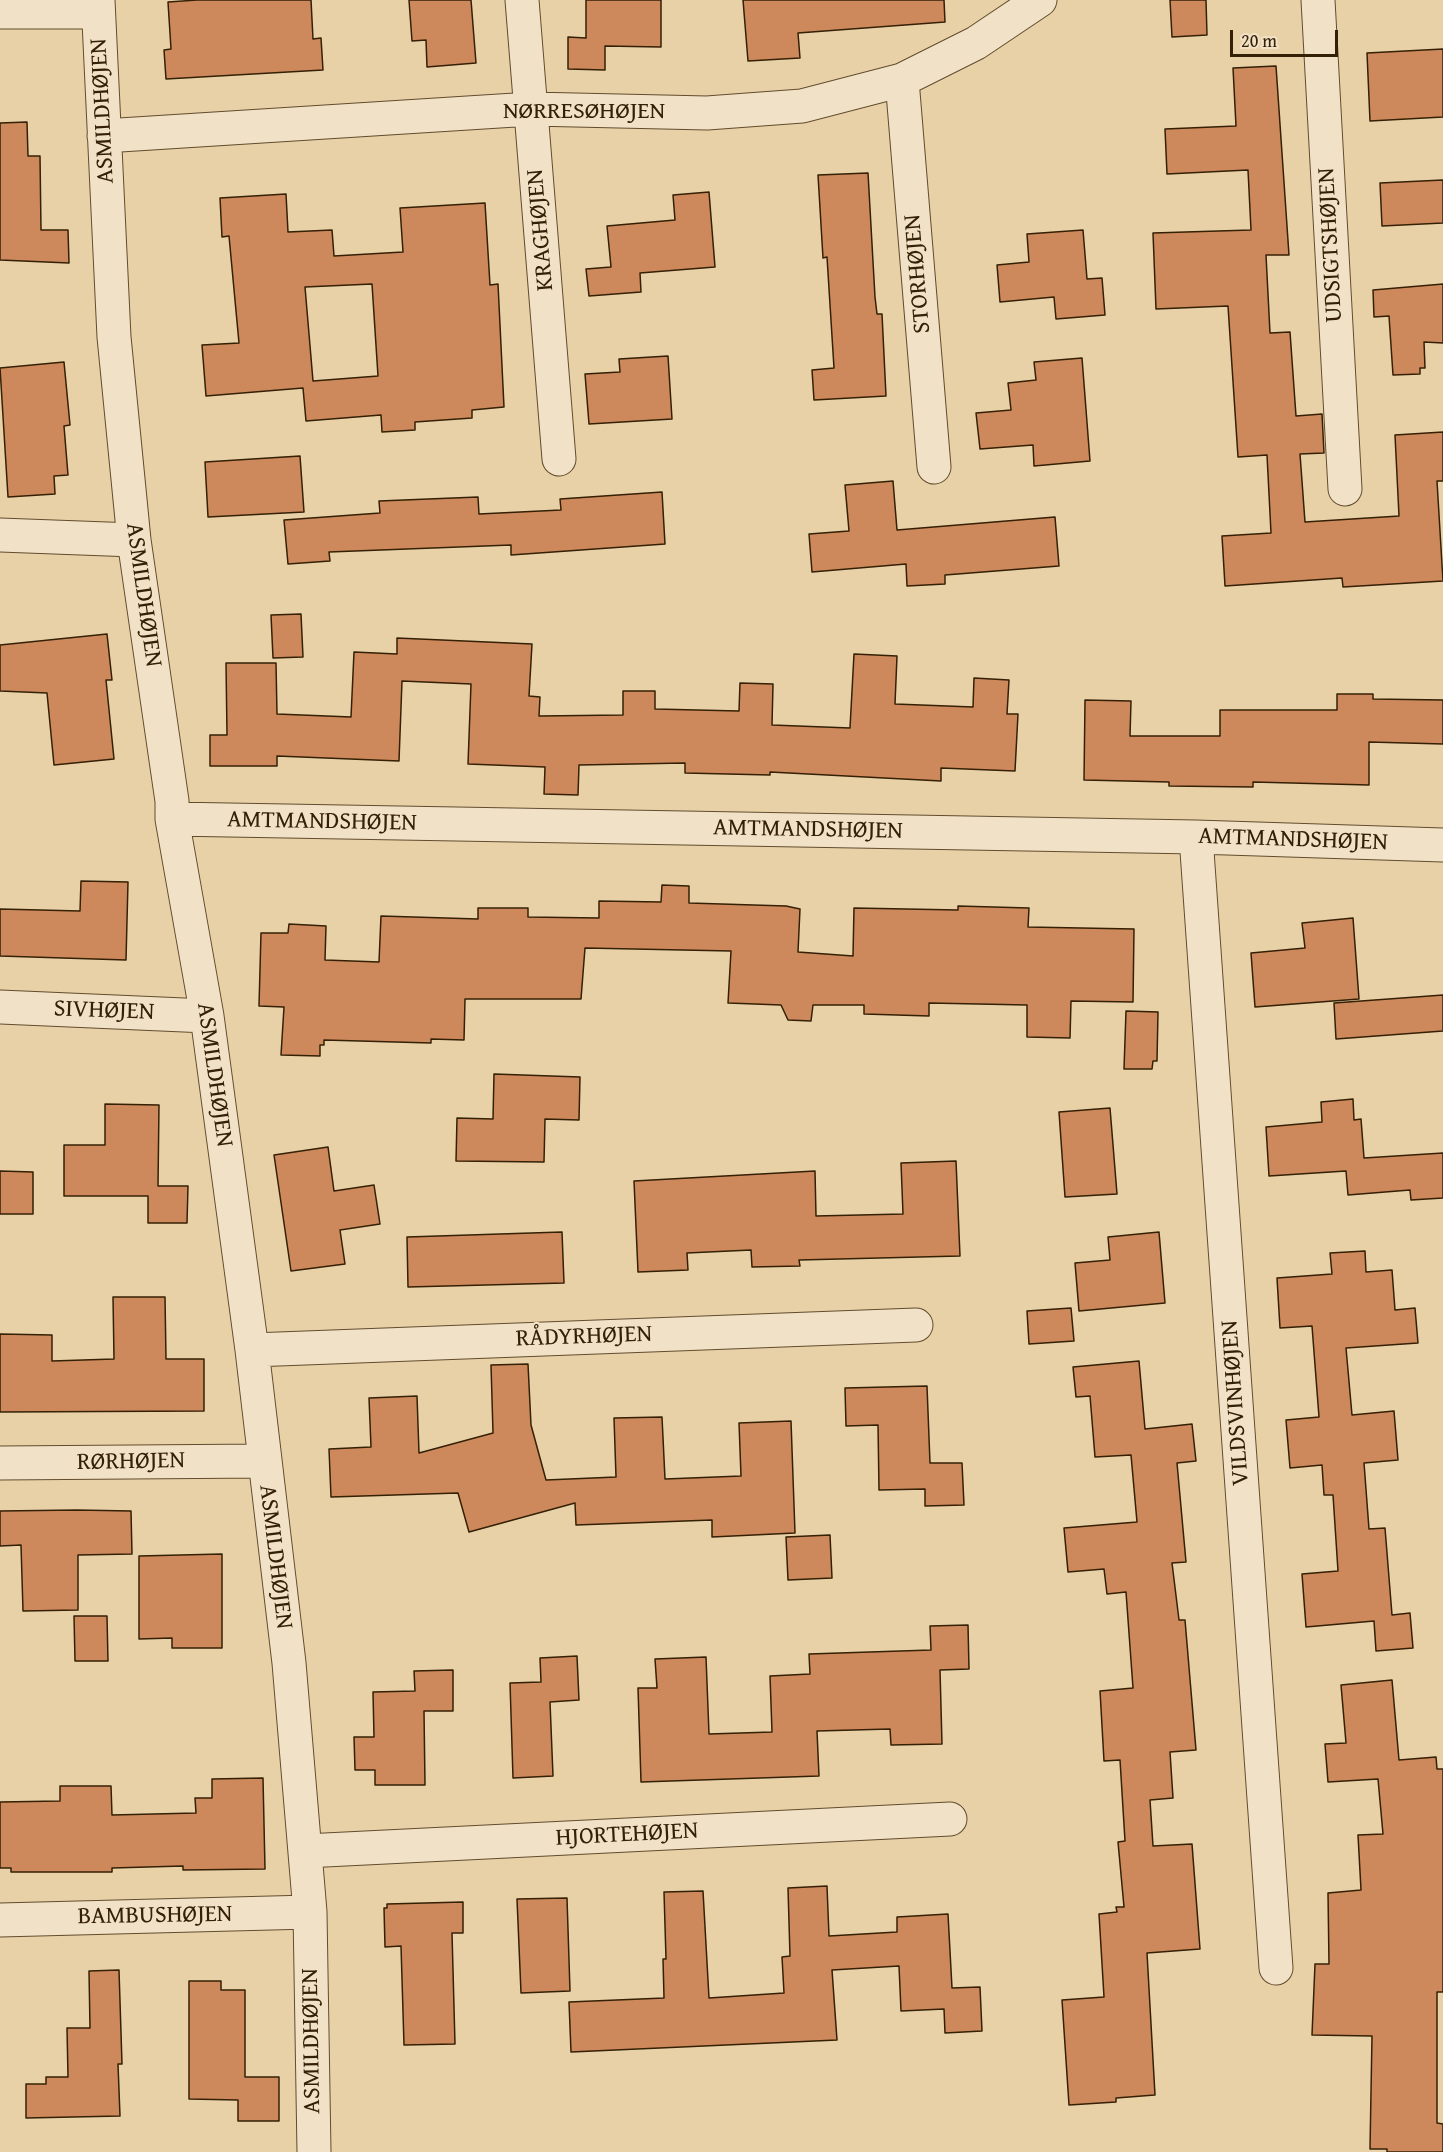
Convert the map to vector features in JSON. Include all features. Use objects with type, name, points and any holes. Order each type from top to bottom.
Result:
[{"type":"street","name":"KRAGHØJEN","points":[[522,0],[559,459]]},
{"type":"street","name":"NØRRESØHØJEN","points":[[104,136],[531,109],[719,112],[802,106],[902,80],[976,43],[1040,0]]},
{"type":"street","name":"UDSIGTSHØJEN","points":[[1318,0],[1344,489]]},
{"type":"street","points":[[0,12],[98,6]]},
{"type":"street","name":"ASMILDHØJEN","points":[[98,6],[114,337],[134,540],[172,801],[172,819],[207,1016],[252,1350],[263,1461],[289,1663],[310,1912],[314,2152]]},
{"type":"street","name":"STORHØJEN","points":[[902,80],[934,467]]},
{"type":"street","points":[[0,535],[134,540]]},
{"type":"street","name":"AMTMANDSHØJEN","points":[[172,819],[1196,837],[1443,845]]},
{"type":"street","name":"VILDSVINHØJEN","points":[[1196,837],[1276,1968]]},
{"type":"street","name":"SIVHØJEN","points":[[0,1007],[207,1016]]},
{"type":"street","name":"RÅDYRHØJEN","points":[[252,1350],[916,1325]]},
{"type":"street","name":"RØRHØJEN","points":[[0,1463],[263,1461]]},
{"type":"street","name":"HJORTEHØJEN","points":[[304,1851],[950,1819]]},
{"type":"street","name":"BAMBUSHØJEN","points":[[0,1920],[310,1912]]},
{"type":"building","points":[[311,0],[313,39],[321,38],[323,70],[166,79],[164,50],[171,49],[168,2]]},
{"type":"building","points":[[409,0],[471,0],[476,63],[427,67],[426,40],[412,41]]},
{"type":"building","points":[[586,0],[661,0],[661,47],[605,46],[605,70],[568,69],[568,37],[586,38]]},
{"type":"building","points":[[743,0],[944,0],[945,22],[798,33],[800,58],[748,61]]},
{"type":"building","points":[[1170,0],[1206,0],[1207,35],[1172,37]]},
{"type":"building","points":[[1443,49],[1443,117],[1370,121],[1367,53]]},
{"type":"building","points":[[1276,66],[1289,255],[1266,255],[1270,333],[1290,332],[1296,416],[1322,414],[1324,453],[1300,454],[1305,522],[1399,516],[1395,435],[1443,432],[1443,481],[1437,481],[1443,581],[1343,587],[1342,578],[1225,586],[1222,536],[1271,533],[1267,455],[1238,457],[1228,306],[1156,309],[1153,233],[1251,230],[1248,170],[1167,174],[1165,129],[1236,126],[1233,68]]},
{"type":"building","points":[[27,122],[28,156],[40,156],[41,230],[68,230],[69,263],[0,260],[0,123]]},
{"type":"building","points":[[868,173],[875,297],[877,314],[882,314],[886,396],[814,400],[812,370],[834,368],[827,257],[823,258],[818,175]]},
{"type":"building","points":[[1443,180],[1443,223],[1382,226],[1380,183]]},
{"type":"building","points":[[709,192],[715,267],[640,273],[641,292],[589,296],[586,269],[611,267],[607,226],[675,220],[673,195]]},
{"type":"building","points":[[286,194],[288,232],[332,230],[334,256],[403,252],[400,208],[485,203],[490,285],[498,284],[504,407],[472,410],[472,418],[415,422],[415,430],[382,432],[381,415],[306,421],[303,388],[206,396],[202,345],[239,343],[229,236],[222,237],[220,198]],"holes":[[[372,284],[378,376],[313,381],[305,287]]]},
{"type":"building","points":[[1083,230],[1087,279],[1102,278],[1105,315],[1056,319],[1054,297],[1000,302],[997,265],[1029,262],[1027,234]]},
{"type":"building","points":[[1443,284],[1443,343],[1424,342],[1425,368],[1420,368],[1420,374],[1393,375],[1389,316],[1374,317],[1373,290]]},
{"type":"building","points":[[668,356],[672,419],[589,424],[585,374],[620,372],[619,359]]},
{"type":"building","points":[[1082,358],[1090,461],[1034,466],[1033,445],[980,449],[976,413],[1011,410],[1008,383],[1036,380],[1034,362]]},
{"type":"building","points":[[64,362],[70,425],[64,426],[68,475],[54,476],[55,494],[8,497],[0,368]]},
{"type":"building","points":[[300,456],[304,512],[208,517],[205,462]]},
{"type":"building","points":[[893,481],[897,530],[1055,517],[1059,566],[945,575],[945,584],[907,586],[906,564],[812,572],[809,534],[849,531],[845,485]]},
{"type":"building","points":[[662,492],[665,544],[511,555],[511,545],[329,552],[330,561],[288,564],[284,520],[380,513],[379,501],[478,497],[479,514],[561,510],[560,499]]},
{"type":"building","points":[[301,614],[303,657],[273,658],[271,615]]},
{"type":"building","points":[[107,634],[112,680],[106,680],[114,759],[54,765],[47,693],[0,691],[0,645]]},
{"type":"building","points":[[397,638],[532,644],[529,696],[540,697],[539,716],[623,715],[623,691],[655,691],[655,709],[739,711],[740,683],[773,684],[772,725],[850,728],[854,654],[897,656],[895,704],[973,707],[974,678],[1009,680],[1007,714],[1018,714],[1015,771],[941,768],[941,781],[770,772],[770,775],[685,773],[685,763],[579,765],[578,795],[544,794],[545,767],[468,764],[471,684],[402,681],[399,761],[277,756],[277,766],[210,766],[210,735],[227,735],[226,663],[276,663],[277,714],[351,717],[354,652],[397,654]]},
{"type":"building","points":[[1337,694],[1373,694],[1373,699],[1443,700],[1443,744],[1369,742],[1369,785],[1253,782],[1253,787],[1169,786],[1169,782],[1084,780],[1085,700],[1131,701],[1130,736],[1220,736],[1220,710],[1337,710]]},
{"type":"building","points":[[81,881],[128,882],[126,960],[0,956],[0,909],[80,911]]},
{"type":"building","points":[[662,885],[689,886],[689,903],[786,906],[800,909],[798,952],[853,956],[854,908],[958,910],[958,906],[1029,908],[1028,927],[1134,929],[1133,1002],[1071,1001],[1070,1038],[1027,1037],[1027,1005],[929,1003],[929,1016],[864,1014],[864,1005],[813,1005],[811,1021],[788,1020],[781,1005],[728,1003],[731,951],[585,948],[581,999],[465,999],[464,1040],[431,1039],[431,1043],[324,1040],[324,1045],[320,1045],[320,1056],[281,1055],[284,1007],[259,1006],[261,933],[288,933],[289,924],[326,926],[325,960],[379,962],[381,916],[478,919],[478,908],[528,908],[528,917],[599,918],[599,901],[661,902]]},
{"type":"building","points":[[1353,918],[1359,999],[1255,1007],[1251,953],[1305,948],[1302,923]]},
{"type":"building","points":[[1443,995],[1443,1031],[1336,1039],[1334,1003]]},
{"type":"building","points":[[1126,1011],[1158,1012],[1157,1061],[1153,1061],[1152,1069],[1124,1069]]},
{"type":"building","points":[[494,1074],[580,1077],[579,1120],[545,1119],[544,1162],[456,1161],[457,1118],[493,1119]]},
{"type":"building","points":[[1353,1099],[1354,1120],[1361,1119],[1364,1158],[1443,1153],[1443,1198],[1411,1200],[1410,1190],[1348,1195],[1346,1171],[1269,1176],[1266,1127],[1322,1122],[1321,1102]]},
{"type":"building","points":[[105,1104],[159,1105],[158,1186],[188,1186],[187,1223],[148,1223],[148,1196],[64,1196],[64,1145],[105,1145]]},
{"type":"building","points":[[1110,1108],[1117,1194],[1065,1197],[1059,1112]]},
{"type":"building","points":[[328,1147],[334,1191],[374,1185],[380,1224],[340,1230],[345,1264],[291,1271],[274,1155]]},
{"type":"building","points":[[956,1161],[960,1256],[799,1260],[800,1266],[752,1267],[751,1250],[687,1253],[688,1270],[638,1272],[634,1181],[815,1171],[816,1216],[903,1214],[901,1163]]},
{"type":"building","points":[[0,1171],[33,1172],[33,1214],[0,1214]]},
{"type":"building","points":[[562,1232],[564,1283],[408,1287],[407,1237]]},
{"type":"building","points":[[1159,1232],[1165,1303],[1079,1311],[1075,1263],[1110,1260],[1108,1237]]},
{"type":"building","points":[[1365,1251],[1366,1272],[1392,1270],[1395,1310],[1415,1308],[1418,1343],[1346,1348],[1352,1415],[1394,1411],[1398,1460],[1364,1463],[1369,1529],[1385,1528],[1392,1615],[1410,1613],[1413,1648],[1376,1651],[1374,1621],[1306,1627],[1302,1574],[1338,1571],[1333,1495],[1324,1495],[1322,1465],[1290,1468],[1286,1420],[1319,1417],[1312,1326],[1280,1328],[1277,1278],[1332,1274],[1330,1253]]},
{"type":"building","points":[[113,1297],[165,1297],[166,1359],[204,1359],[204,1411],[0,1412],[0,1334],[52,1335],[52,1361],[114,1359]]},
{"type":"building","points":[[1071,1308],[1074,1341],[1029,1344],[1027,1311]]},
{"type":"building","points":[[1139,1361],[1145,1429],[1192,1424],[1196,1461],[1177,1463],[1186,1562],[1172,1563],[1179,1620],[1185,1620],[1196,1750],[1170,1752],[1173,1798],[1150,1800],[1153,1846],[1192,1844],[1200,1949],[1147,1953],[1155,2095],[1116,2098],[1116,2102],[1069,2105],[1062,2000],[1104,1997],[1099,1914],[1117,1912],[1116,1907],[1124,1907],[1118,1842],[1125,1841],[1120,1760],[1104,1761],[1100,1691],[1133,1688],[1126,1592],[1107,1594],[1104,1569],[1068,1572],[1064,1528],[1137,1522],[1131,1455],[1095,1457],[1090,1396],[1076,1397],[1073,1367]]},
{"type":"building","points":[[528,1364],[531,1425],[546,1480],[616,1477],[614,1418],[662,1417],[665,1479],[741,1476],[739,1423],[791,1421],[795,1533],[712,1537],[712,1520],[576,1525],[575,1503],[469,1532],[458,1493],[331,1497],[329,1449],[371,1447],[369,1398],[417,1396],[419,1453],[493,1433],[491,1365]]},
{"type":"building","points":[[927,1386],[930,1463],[962,1463],[964,1505],[925,1506],[925,1489],[879,1490],[878,1425],[846,1426],[845,1388]]},
{"type":"building","points":[[0,1511],[131,1511],[132,1554],[78,1555],[78,1610],[23,1611],[21,1545],[0,1546]]},
{"type":"building","points":[[830,1535],[832,1578],[788,1580],[786,1537]]},
{"type":"building","points":[[222,1554],[222,1648],[172,1648],[172,1638],[139,1639],[139,1556]]},
{"type":"building","points":[[74,1616],[107,1616],[108,1661],[75,1661]]},
{"type":"building","points":[[968,1625],[969,1669],[940,1670],[942,1744],[891,1745],[890,1729],[817,1731],[819,1776],[641,1782],[638,1688],[657,1688],[655,1659],[706,1657],[709,1734],[772,1732],[770,1676],[810,1674],[809,1654],[931,1650],[930,1626]]},
{"type":"building","points":[[577,1656],[579,1700],[550,1702],[553,1776],[513,1778],[510,1683],[541,1682],[540,1658]]},
{"type":"building","points":[[453,1670],[453,1711],[424,1711],[425,1785],[375,1785],[375,1770],[355,1770],[354,1737],[374,1737],[373,1692],[415,1691],[414,1671]]},
{"type":"building","points":[[1392,1680],[1399,1760],[1436,1757],[1437,1769],[1443,1769],[1443,1992],[1437,1992],[1437,2123],[1443,2124],[1443,2152],[1387,2152],[1387,2149],[1370,2149],[1372,2036],[1312,2035],[1315,1964],[1329,1964],[1328,1893],[1361,1890],[1358,1835],[1383,1834],[1378,1779],[1328,1782],[1325,1744],[1346,1743],[1341,1685]]},
{"type":"building","points":[[263,1778],[265,1869],[183,1870],[183,1866],[112,1868],[112,1872],[11,1872],[11,1868],[0,1868],[0,1802],[60,1801],[60,1786],[111,1786],[112,1815],[196,1813],[195,1798],[212,1798],[212,1779]]},
{"type":"building","points":[[827,1886],[829,1936],[897,1932],[897,1917],[948,1914],[952,1988],[980,1987],[982,2031],[945,2033],[944,2009],[901,2011],[899,1966],[832,1970],[837,2040],[571,2052],[569,2002],[664,1998],[663,1959],[666,1959],[664,1892],[703,1891],[709,1998],[784,1993],[782,1957],[790,1956],[788,1888]]},
{"type":"building","points":[[567,1898],[570,1991],[521,1993],[517,1899]]},
{"type":"building","points":[[463,1902],[463,1933],[452,1933],[455,2044],[404,2045],[401,1946],[385,1947],[384,1908],[387,1908],[387,1904]]},
{"type":"building","points":[[119,1970],[122,2064],[118,2064],[120,2116],[26,2118],[26,2084],[46,2084],[46,2077],[68,2077],[67,2028],[90,2028],[89,1971]]},
{"type":"building","points":[[189,1981],[221,1981],[221,1990],[245,1990],[245,2077],[279,2077],[279,2121],[238,2121],[238,2100],[189,2099]]}]
